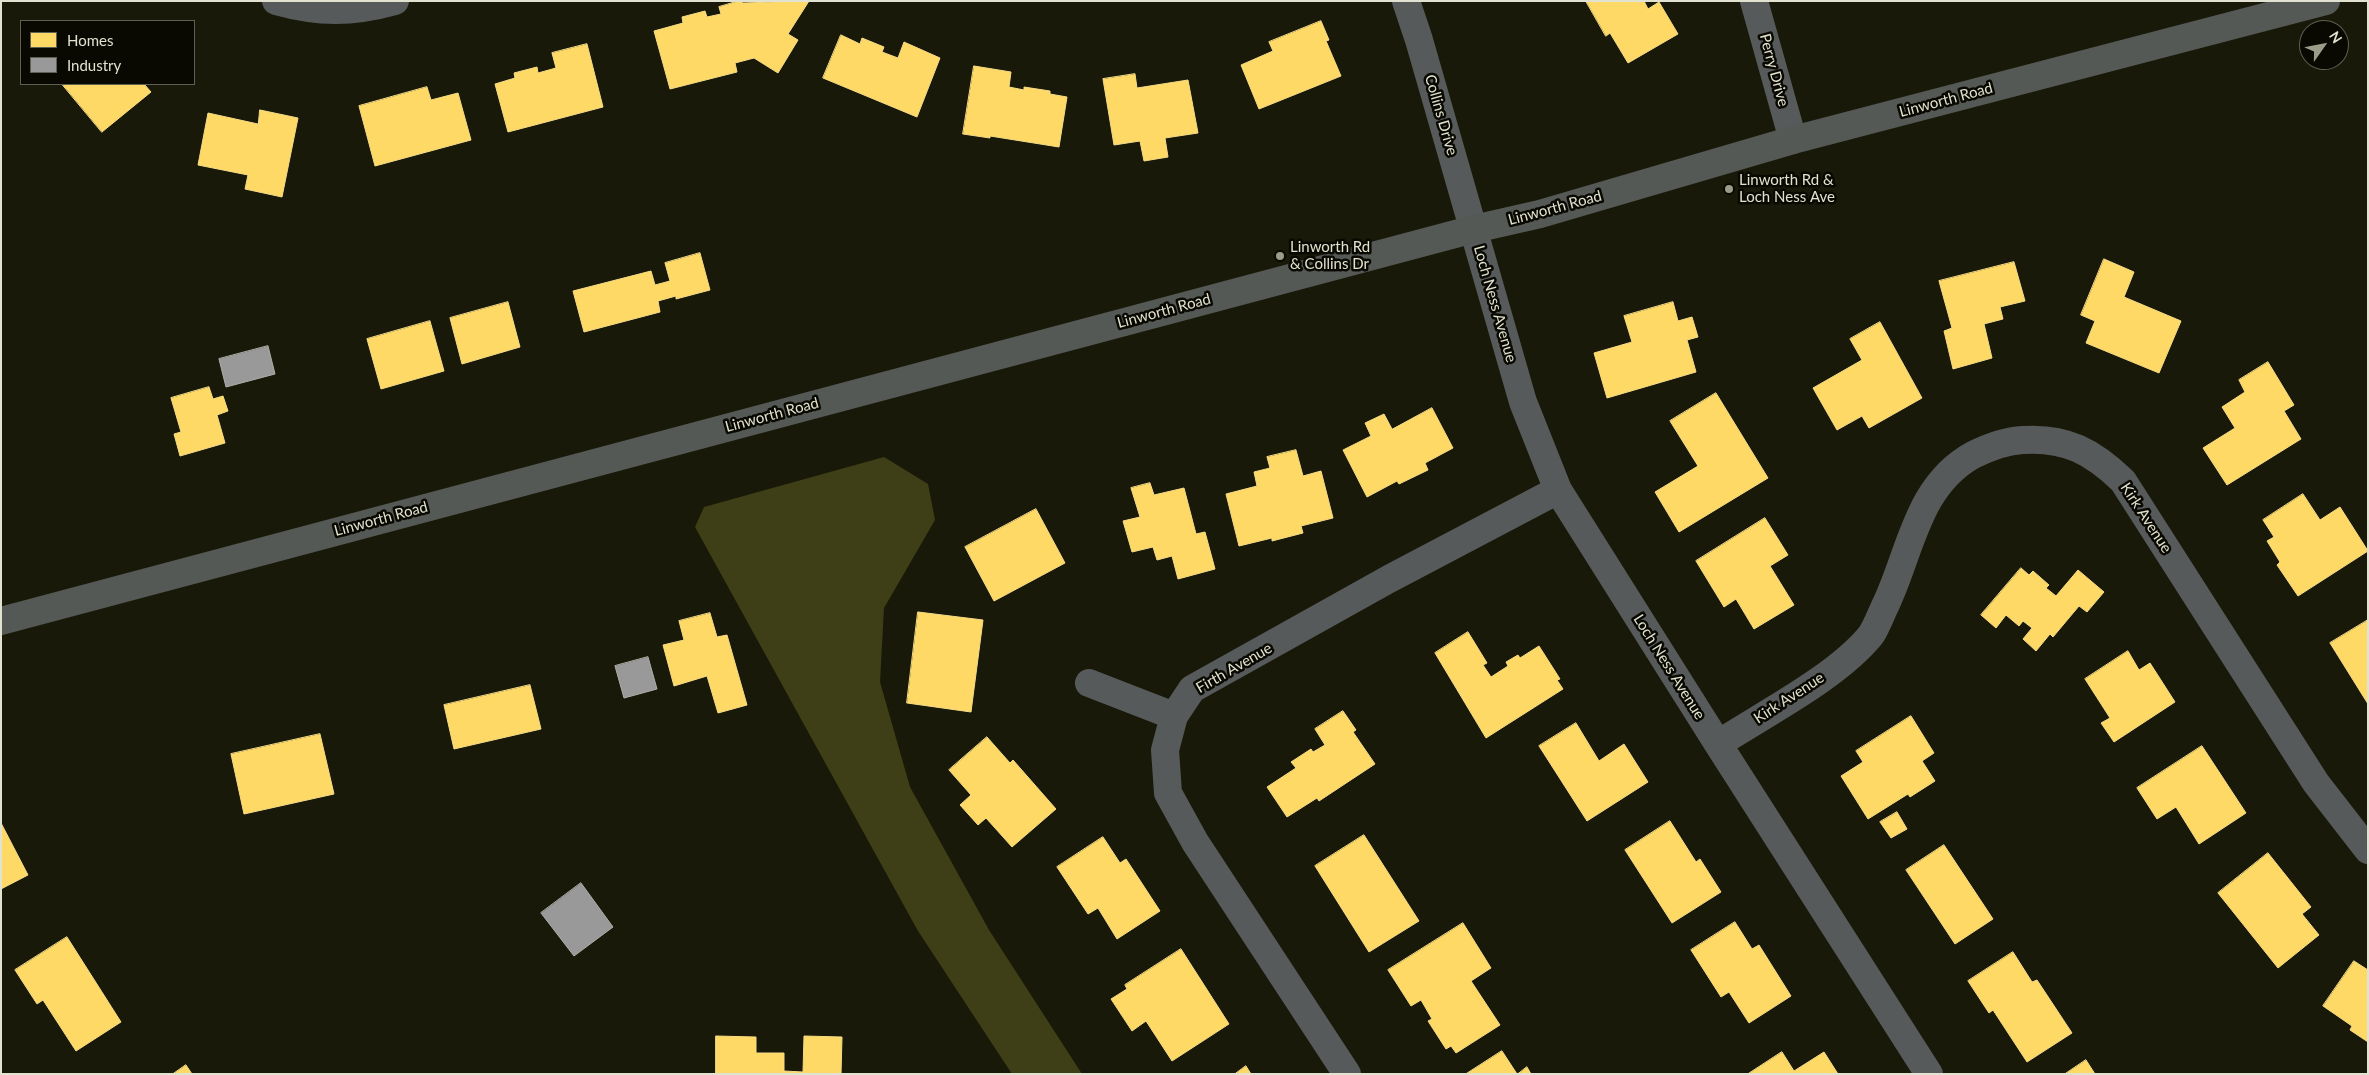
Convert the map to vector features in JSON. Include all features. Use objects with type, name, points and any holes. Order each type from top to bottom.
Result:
[{"type":"main road","name":"Linworth Road","points":[[1,621],[1474,229],[1540,214],[1793,140],[2326,1]]},
{"type":"street","points":[[276,1],[331,12],[368,9],[395,1]]},
{"type":"street","name":"Collins Drive","points":[[1406,1],[1474,229]]},
{"type":"street","name":"Perry Drive","points":[[1754,1],[1793,140]]},
{"type":"street","name":"Loch Ness Avenue","points":[[1474,229],[1523,402],[1558,490],[1718,744],[1930,1074]]},
{"type":"street","name":"Kirk Avenue","points":[[1718,744],[1838,666],[1872,634],[1892,591],[1923,507],[1939,482],[1961,462],[1989,447],[2016,440],[2045,438],[2075,447],[2102,460],[2124,481],[2316,783],[2368,850]]},
{"type":"street","name":"Firth Avenue","points":[[1347,1074],[1195,842],[1168,793],[1165,750],[1174,716],[1192,690],[1390,579],[1558,490]]},
{"type":"street","points":[[1089,683],[1174,716]]},
{"type":"shaded area","points":[[884,457],[928,484],[935,520],[884,608],[880,682],[910,787],[989,930],[1082,1074],[1012,1074],[918,931],[695,527],[704,507]]},
{"type":"building: Homes","points":[[739,1],[743,3],[809,1],[788,34],[798,40],[778,73],[754,58],[735,63],[737,72],[670,89],[654,31],[683,23],[682,17],[705,11],[707,17],[721,14],[719,7]]},
{"type":"building: Homes","points":[[1586,1],[1644,1],[1648,9],[1659,2],[1678,34],[1628,63],[1610,33],[1606,36]]},
{"type":"building: Homes","points":[[1321,21],[1329,40],[1326,41],[1341,76],[1259,109],[1241,65],[1273,51],[1269,42]]},
{"type":"building: Homes","points":[[841,35],[860,44],[862,38],[884,47],[882,52],[898,58],[904,42],[940,58],[917,117],[823,78]]},
{"type":"building: Homes","points":[[587,44],[603,107],[508,132],[495,84],[515,78],[514,73],[537,67],[538,73],[556,68],[552,53]]},
{"type":"building: Homes","points":[[974,66],[1011,72],[1009,87],[1024,90],[1024,87],[1050,91],[1050,94],[1067,97],[1059,147],[990,136],[990,138],[963,134]]},
{"type":"building: Homes","points":[[1135,74],[1137,88],[1188,80],[1198,133],[1165,138],[1168,157],[1144,161],[1140,141],[1114,145],[1103,79]]},
{"type":"building: Homes","points":[[63,85],[145,85],[151,92],[102,132]]},
{"type":"building: Homes","points":[[427,87],[431,100],[458,93],[471,140],[375,166],[359,106]]},
{"type":"building: Homes","points":[[260,110],[298,118],[282,197],[245,189],[248,175],[198,165],[208,113],[258,124]]},
{"type":"building: Homes","points":[[700,253],[710,290],[676,299],[676,296],[658,301],[660,312],[584,332],[573,291],[651,271],[655,285],[670,281],[665,263]]},
{"type":"building: Homes","points":[[2104,259],[2134,272],[2124,297],[2181,321],[2159,373],[2086,343],[2095,321],[2081,315]]},
{"type":"building: Homes","points":[[2014,262],[2025,301],[2000,307],[2003,319],[1984,324],[1992,358],[1953,369],[1944,331],[1952,328],[1939,281]]},
{"type":"building: Homes","points":[[508,302],[520,347],[462,364],[450,318]]},
{"type":"building: Homes","points":[[1673,302],[1678,321],[1692,317],[1698,337],[1687,340],[1696,372],[1607,398],[1594,353],[1632,342],[1624,316]]},
{"type":"building: Homes","points":[[430,321],[444,371],[381,389],[367,339]]},
{"type":"building: Homes","points":[[1880,322],[1922,398],[1869,428],[1862,416],[1837,430],[1813,388],[1862,360],[1850,339]]},
{"type":"building: Homes","points":[[2268,362],[2294,405],[2284,411],[2301,439],[2227,485],[2203,448],[2235,428],[2222,407],[2245,392],[2239,380]]},
{"type":"building: Homes","points":[[209,387],[213,399],[223,396],[228,411],[217,415],[225,443],[180,456],[174,434],[181,432],[171,398]]},
{"type":"building: Homes","points":[[1716,393],[1768,478],[1679,532],[1655,492],[1698,466],[1670,421]]},
{"type":"building: Homes","points":[[1432,408],[1453,448],[1425,463],[1428,470],[1399,484],[1397,481],[1367,497],[1343,450],[1371,436],[1365,423],[1384,414],[1392,429]]},
{"type":"building: Homes","points":[[1296,450],[1303,476],[1321,471],[1333,518],[1301,526],[1303,533],[1272,541],[1272,538],[1239,546],[1226,494],[1257,486],[1254,472],[1270,468],[1267,457]]},
{"type":"building: Homes","points":[[1150,483],[1154,495],[1184,488],[1196,534],[1205,532],[1215,569],[1178,579],[1172,556],[1157,560],[1153,547],[1132,552],[1123,521],[1140,517],[1131,488]]},
{"type":"building: Homes","points":[[2303,494],[2320,520],[2340,507],[2368,551],[2298,596],[2277,565],[2280,562],[2267,541],[2274,537],[2263,520]]},
{"type":"building: Homes","points":[[1036,509],[1065,563],[994,601],[965,547]]},
{"type":"building: Homes","points":[[1765,518],[1788,555],[1770,566],[1794,605],[1754,629],[1736,599],[1724,607],[1696,561]]},
{"type":"building: Homes","points":[[2021,568],[2029,575],[2033,571],[2049,585],[2046,588],[2056,596],[2078,570],[2104,592],[2087,612],[2079,606],[2053,637],[2050,634],[2036,651],[2023,639],[2032,628],[2023,621],[2019,626],[2006,615],[1996,628],[1981,615]]},
{"type":"building: Homes","points":[[918,612],[983,620],[971,712],[907,703]]},
{"type":"building: Homes","points":[[710,613],[717,637],[727,635],[747,705],[718,713],[707,676],[674,686],[663,645],[684,640],[679,621]]},
{"type":"building: Homes","points":[[2368,620],[2368,704],[2330,643]]},
{"type":"building: Homes","points":[[1468,632],[1487,663],[1483,665],[1491,677],[1508,666],[1506,662],[1518,655],[1520,658],[1539,646],[1560,679],[1557,680],[1563,689],[1486,738],[1435,653]]},
{"type":"building: Homes","points":[[2128,651],[2139,670],[2150,663],[2175,702],[2114,742],[2101,723],[2110,718],[2085,679]]},
{"type":"building: Homes","points":[[530,685],[541,729],[454,749],[444,705]]},
{"type":"building: Homes","points":[[1343,711],[1356,730],[1353,732],[1375,764],[1319,801],[1317,798],[1287,817],[1267,787],[1296,768],[1291,762],[1311,749],[1313,752],[1325,745],[1315,729]]},
{"type":"building: Homes","points":[[1911,716],[1934,753],[1922,761],[1935,781],[1910,797],[1908,794],[1868,819],[1841,776],[1863,762],[1856,751]]},
{"type":"building: Homes","points":[[1576,723],[1599,761],[1624,744],[1648,782],[1587,821],[1539,746]]},
{"type":"building: Homes","points":[[320,734],[334,794],[244,814],[231,754]]},
{"type":"building: Homes","points":[[987,737],[1010,763],[1013,760],[1056,809],[1012,847],[986,818],[978,825],[960,805],[971,795],[949,770]]},
{"type":"building: Homes","points":[[2202,746],[2246,813],[2199,844],[2176,807],[2157,819],[2137,788]]},
{"type":"building: Homes","points":[[1897,812],[1907,829],[1891,838],[1880,822]]},
{"type":"building: Homes","points":[[1670,821],[1696,862],[1700,859],[1721,892],[1672,923],[1625,850]]},
{"type":"building: Homes","points":[[1,823],[28,875],[1,889]]},
{"type":"building: Homes","points":[[1364,835],[1419,921],[1369,952],[1315,866]]},
{"type":"building: Homes","points":[[1103,837],[1120,863],[1126,859],[1160,911],[1117,939],[1098,908],[1088,914],[1057,867]]},
{"type":"building: Homes","points":[[1944,845],[1993,919],[1955,944],[1906,870]]},
{"type":"building: Homes","points":[[2268,853],[2311,907],[2302,914],[2319,935],[2278,968],[2218,893]]},
{"type":"building: Homes","points":[[1735,922],[1752,949],[1759,945],[1791,996],[1749,1023],[1729,992],[1721,997],[1691,950]]},
{"type":"building: Homes","points":[[1463,923],[1491,968],[1471,981],[1500,1025],[1456,1053],[1451,1046],[1446,1049],[1428,1021],[1432,1019],[1421,1000],[1411,1006],[1388,970]]},
{"type":"building: Homes","points":[[67,937],[121,1022],[76,1051],[43,1000],[37,1004],[15,970]]},
{"type":"building: Homes","points":[[1181,949],[1229,1024],[1172,1061],[1146,1021],[1132,1031],[1111,999],[1127,989],[1125,985]]},
{"type":"building: Homes","points":[[2013,952],[2032,982],[2037,980],[2072,1033],[2027,1062],[1993,1010],[1989,1013],[1968,981]]},
{"type":"building: Homes","points":[[2354,961],[2368,970],[2368,1042],[2350,1030],[2352,1026],[2323,1006]]},
{"type":"building: Homes","points":[[716,1036],[756,1037],[756,1053],[784,1053],[784,1071],[803,1072],[804,1036],[842,1037],[841,1074],[716,1074]]},
{"type":"building: Homes","points":[[1502,1051],[1517,1074],[1466,1074]]},
{"type":"building: Homes","points":[[1782,1052],[1794,1071],[1824,1052],[1838,1074],[1748,1074]]},
{"type":"building: Homes","points":[[2086,1060],[2095,1074],[2065,1074]]},
{"type":"building: Homes","points":[[186,1065],[192,1074],[173,1074]]},
{"type":"building: Homes","points":[[1246,1066],[1251,1074],[1235,1074]]},
{"type":"building: Homes","points":[[1527,1067],[1531,1074],[1518,1074]]},
{"type":"building: Industry","points":[[268,346],[275,374],[226,387],[219,359]]},
{"type":"building: Industry","points":[[648,657],[657,689],[624,698],[615,666]]},
{"type":"building: Industry","points":[[581,883],[613,927],[574,956],[541,913]]},
{"type":"place","name":"Linworth Rd & Loch Ness Ave","points":[[1729,189]]},
{"type":"place","name":"Linworth Rd & Collins Dr","points":[[1280,256]]}]
